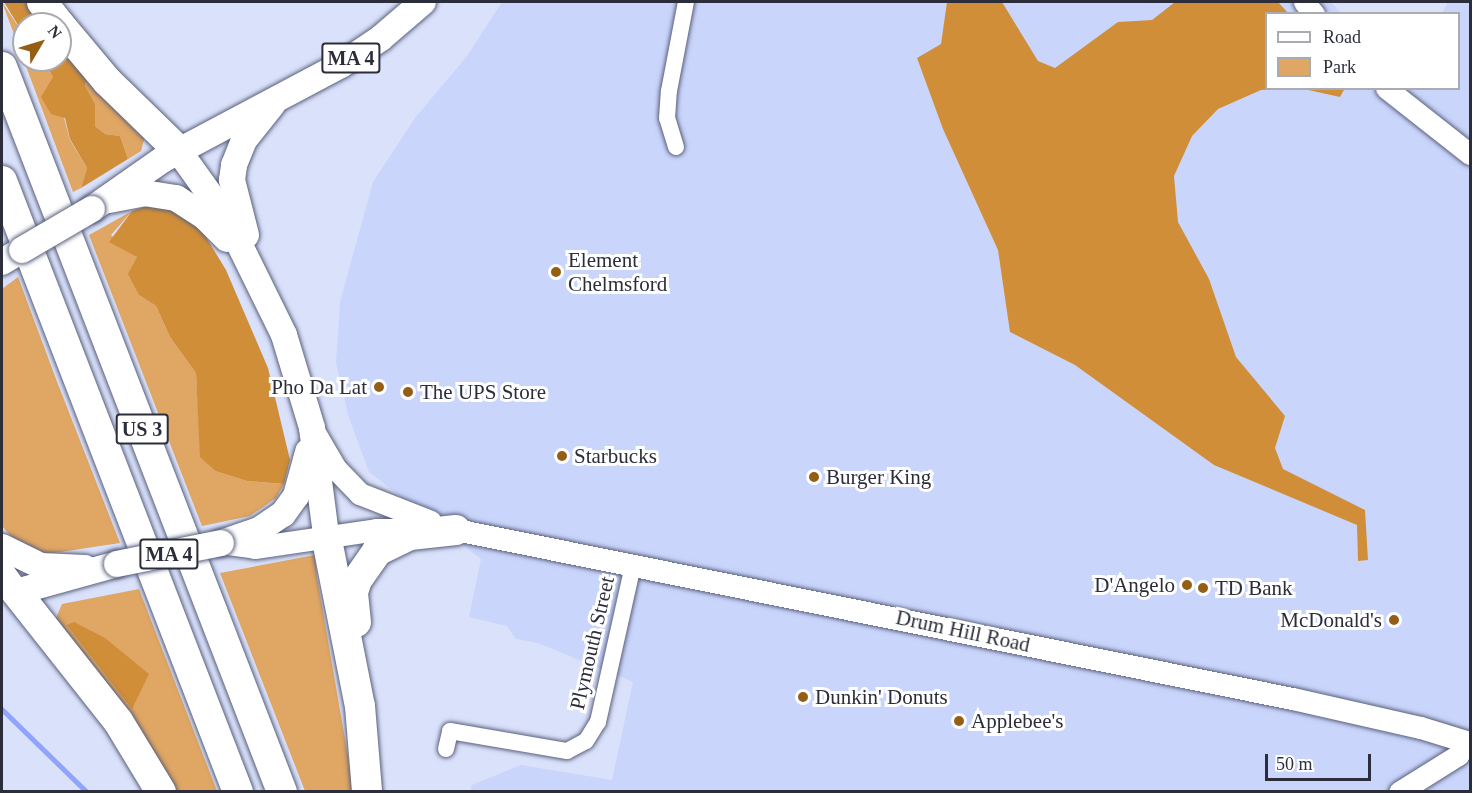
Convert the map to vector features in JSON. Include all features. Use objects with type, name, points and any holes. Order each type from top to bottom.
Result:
[{"type":"highway","points":[[72,40],[107,81],[178,150]]},
{"type":"highway","name":"US 3","points":[[2,67],[282,792]]},
{"type":"highway","name":"US 3","points":[[2,181],[238,792]]},
{"type":"highway","points":[[367,792],[355,676],[353,592],[362,569],[377,551],[398,539],[456,530]]},
{"type":"highway","points":[[326,535],[355,676]]},
{"type":"highway","points":[[6,587],[118,721],[161,792]]},
{"type":"main road","name":"MA 4","points":[[2,262],[98,206],[178,150],[229,121],[272,105],[381,38],[423,2]]},
{"type":"main road","name":"MA 4","points":[[6,587],[221,543],[260,530],[290,505],[304,476],[312,428],[284,335],[253,265],[232,180],[234,165],[244,140],[272,105]]},
{"type":"main road","points":[[178,150],[226,217],[253,265]]},
{"type":"main road","points":[[98,206],[144,193],[176,198],[205,217],[253,265]]},
{"type":"main road","points":[[312,428],[326,535]]},
{"type":"main road","name":"Drum Hill Road","points":[[312,428],[336,470],[360,494],[379,504],[456,530],[1421,728],[1469,743]]},
{"type":"main road","name":"Drum Hill Road","points":[[221,543],[255,548],[326,535],[413,528],[456,530]]},
{"type":"main road","points":[[2,547],[41,566],[106,566]]},
{"type":"street","points":[[676,147],[667,118],[669,91],[686,2]]},
{"type":"street","points":[[1389,90],[1470,154]]},
{"type":"street","name":"Plymouth Street","points":[[446,749],[450,731],[567,751],[586,741],[598,722],[633,565]]},
{"type":"street","points":[[1408,786],[1437,757],[1433,740],[1421,728]]},
{"type":"street","points":[[1408,786],[1458,754],[1469,743]]},
{"type":"shaded area","points":[[4,2],[28,2],[36,12],[12,12],[12,15]]},
{"type":"shaded area","points":[[502,2],[1331,2],[1340,12],[1265,12],[1265,90],[1460,90],[1460,12],[1443,12],[1448,2],[1470,2],[1470,791],[470,791],[472,785],[521,765],[612,780],[633,682],[538,643],[516,639],[507,626],[469,617],[481,559],[369,472],[349,418],[336,363],[340,302],[373,182],[415,118],[467,56]]},
{"type":"shaded area","points":[[947,2],[1002,2],[1038,61],[1055,68],[1118,22],[1152,20],[1175,2],[1278,2],[1287,12],[1265,12],[1265,90],[1218,109],[1192,136],[1174,176],[1178,222],[1209,279],[1236,357],[1285,416],[1275,448],[1283,469],[1365,510],[1368,560],[1358,561],[1357,525],[1214,465],[1075,365],[1010,332],[998,250],[943,129],[917,58],[941,44]]},
{"type":"shaded area","points":[[72,58],[87,77],[85,86],[95,104],[95,126],[105,134],[120,136],[128,159],[81,188],[87,168],[70,139],[65,118],[51,114],[41,97],[53,77],[50,72],[72,72]]},
{"type":"shaded area","points":[[1308,90],[1344,90],[1340,97]]},
{"type":"shaded area","points":[[147,206],[173,208],[198,224],[226,270],[268,368],[290,460],[284,484],[247,481],[215,471],[200,457],[196,373],[170,337],[156,306],[139,295],[128,274],[137,257],[109,242],[132,211]]},
{"type":"shaded area","points":[[74,622],[105,638],[149,674],[132,709],[67,625]]},
{"type":"green space","points":[[2,2],[12,17],[12,29]]},
{"type":"green space","points":[[28,72],[50,72],[53,77],[70,140],[87,168],[81,188],[73,192]]},
{"type":"green space","points":[[87,77],[145,136],[141,151],[128,159],[120,136],[105,134],[95,126],[95,105],[85,86]]},
{"type":"green space","points":[[132,211],[111,235],[137,257],[139,295],[156,306],[170,337],[196,373],[201,457],[215,471],[247,481],[284,484],[276,498],[250,516],[202,526],[89,235]]},
{"type":"green space","points":[[18,277],[120,543],[47,554],[18,544],[2,526],[2,289]]},
{"type":"green space","points":[[315,555],[354,791],[305,791],[220,573]]},
{"type":"green space","points":[[139,589],[217,791],[174,791],[56,618],[62,604]]},
{"type":"waterway","points":[[2,709],[87,792]]},
{"type":"place","name":"Element Chelmsford","points":[[556,272]]},
{"type":"place","name":"Pho Da Lat","points":[[379,387]]},
{"type":"place","name":"The UPS Store","points":[[408,392]]},
{"type":"place","name":"Starbucks","points":[[562,456]]},
{"type":"place","name":"Burger King","points":[[814,477]]},
{"type":"place","name":"D'Angelo","points":[[1187,585]]},
{"type":"place","name":"TD Bank","points":[[1203,588]]},
{"type":"place","name":"McDonald's","points":[[1394,620]]},
{"type":"place","name":"Dunkin' Donuts","points":[[803,697]]},
{"type":"place","name":"Applebee's","points":[[959,721]]}]
